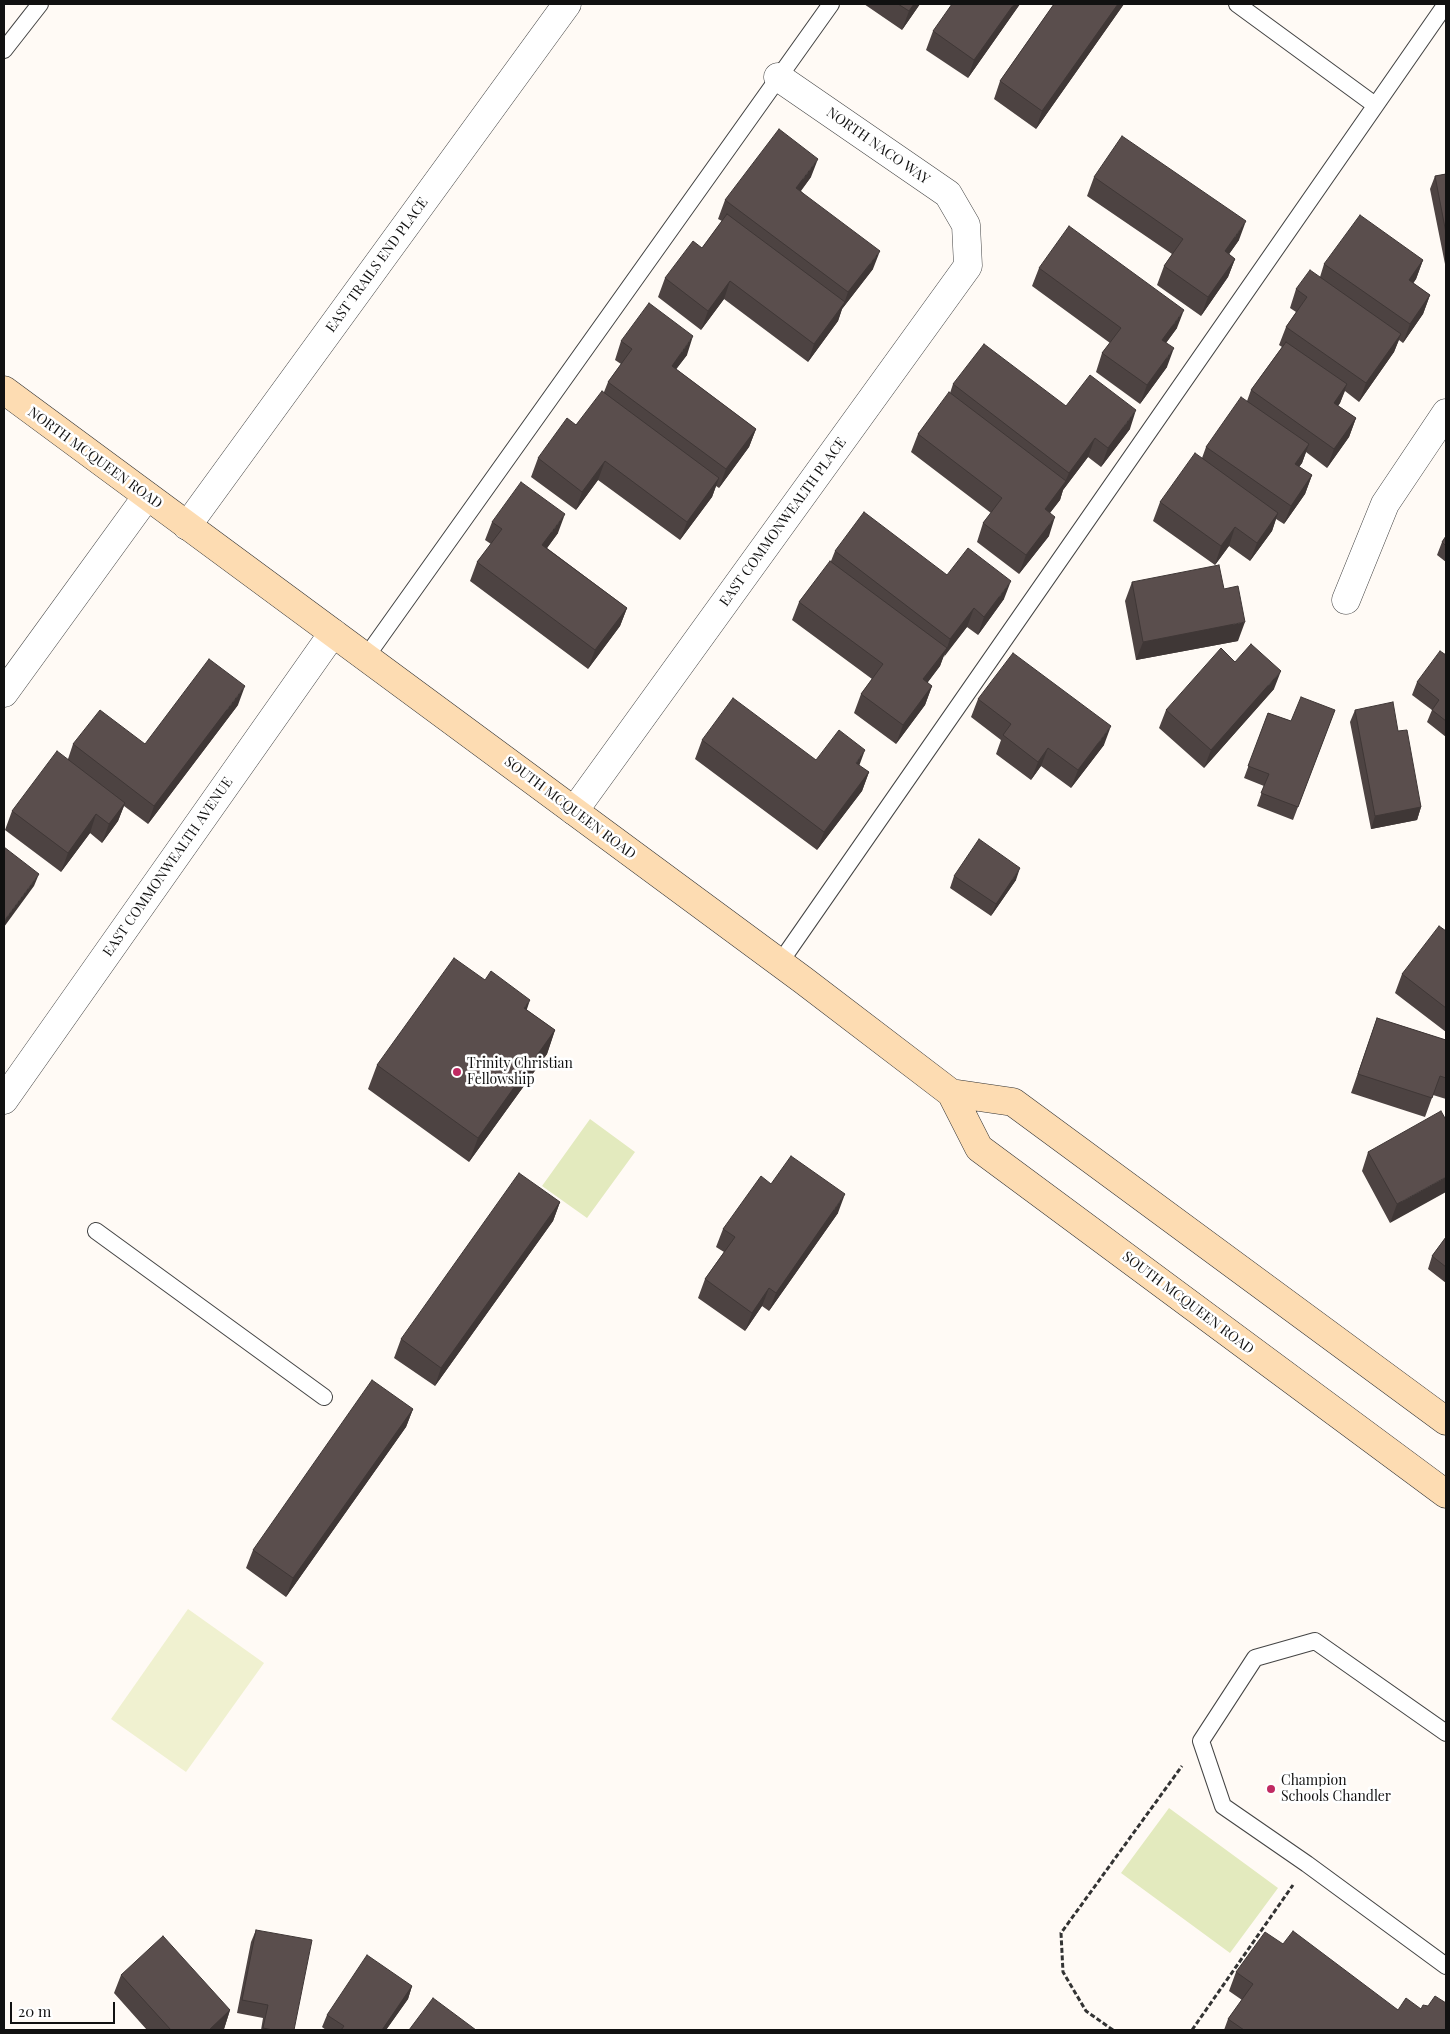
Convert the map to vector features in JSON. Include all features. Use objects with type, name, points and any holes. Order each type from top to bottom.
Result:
[{"type":"main road","name":"NORTH MCQUEEN ROAD","points":[[4,390],[186,526]]},
{"type":"main road","name":"SOUTH MCQUEEN ROAD","points":[[186,526],[574,811],[951,1093],[979,1148],[1446,1494]]},
{"type":"main road","name":"SOUTH MCQUEEN ROAD","points":[[951,1093],[1013,1102],[1446,1422]]},
{"type":"street","name":"EAST TRAILS END PLACE","points":[[186,526],[567,4]]},
{"type":"street","name":"NORTH NACO WAY","points":[[778,77],[948,194],[966,226]]},
{"type":"street","name":"EAST COMMONWEALTH PLACE","points":[[574,811],[968,266],[966,226]]},
{"type":"street","points":[[1346,600],[1385,504],[1446,413]]},
{"type":"street","points":[[4,693],[147,496]]},
{"type":"street","name":"EAST COMMONWEALTH AVENUE","points":[[4,1100],[333,633]]},
{"type":"lane","points":[[4,50],[40,4]]},
{"type":"lane","points":[[366,657],[830,4]]},
{"type":"lane","points":[[1237,4],[1375,105]]},
{"type":"lane","points":[[779,964],[1446,4]]},
{"type":"lane","points":[[96,1231],[324,1397]]},
{"type":"lane","points":[[1446,1733],[1314,1641],[1255,1658],[1200,1741],[1223,1806],[1307,1864],[1446,1966]]},
{"type":"path","points":[[1113,2030],[1086,2011],[1063,1972],[1061,1932],[1200,1741]]},
{"type":"path","points":[[1192,2030],[1307,1864]]},
{"type":"green space","points":[[590,1119],[635,1152],[587,1218],[542,1186]]},
{"type":"green space","points":[[188,1609],[264,1663],[186,1772],[111,1719]]},
{"type":"green space","points":[[1169,1808],[1278,1888],[1230,1953],[1121,1873]]},
{"type":"building","points":[[898,4],[914,4],[909,11]]},
{"type":"building","points":[[952,4],[1014,4],[974,60],[933,31]]},
{"type":"building","points":[[1054,4],[1118,4],[1042,111],[1000,81]]},
{"type":"building","points":[[779,129],[818,159],[796,188],[880,251],[848,292],[725,200]]},
{"type":"building","points":[[1122,136],[1246,221],[1225,251],[1235,259],[1208,297],[1164,266],[1183,239],[1094,177]]},
{"type":"building","points":[[1446,174],[1446,233],[1435,176]]},
{"type":"building","points":[[727,214],[845,302],[814,344],[730,281],[708,311],[665,278],[693,241],[702,248]]},
{"type":"building","points":[[1360,215],[1423,260],[1409,280],[1430,295],[1410,324],[1324,264]]},
{"type":"building","points":[[1069,226],[1184,310],[1162,340],[1174,348],[1147,385],[1102,353],[1121,328],[1039,268]]},
{"type":"building","points":[[1310,270],[1401,334],[1366,383],[1286,327],[1307,297],[1296,289]]},
{"type":"building","points":[[649,303],[693,336],[672,366],[756,429],[726,469],[608,382],[632,349],[621,341]]},
{"type":"building","points":[[1286,342],[1347,384],[1334,403],[1356,418],[1334,449],[1251,390]]},
{"type":"building","points":[[984,344],[1066,406],[1090,375],[1136,410],[1108,448],[1095,438],[1069,473],[953,384]]},
{"type":"building","points":[[602,391],[719,478],[687,522],[605,461],[582,492],[538,458],[567,418],[576,425]]},
{"type":"building","points":[[949,392],[1066,481],[1045,509],[1055,517],[1026,555],[983,523],[1002,498],[918,434]]},
{"type":"building","points":[[1241,397],[1309,444],[1295,464],[1312,475],[1291,506],[1206,447]]},
{"type":"building","points":[[1195,453],[1278,513],[1257,543],[1235,527],[1221,546],[1160,502]]},
{"type":"building","points":[[521,482],[565,514],[542,545],[627,608],[595,650],[477,562],[502,529],[492,522]]},
{"type":"building","points":[[864,512],[947,575],[968,548],[1011,581],[984,617],[974,608],[950,639],[835,551]]},
{"type":"building","points":[[1446,536],[1446,546],[1442,542]]},
{"type":"building","points":[[830,561],[947,648],[923,679],[932,686],[903,725],[861,694],[883,664],[799,602]]},
{"type":"building","points":[[1219,565],[1224,589],[1238,586],[1245,622],[1143,642],[1132,582]]},
{"type":"building","points":[[1251,644],[1281,671],[1211,750],[1166,710],[1221,648],[1235,662]]},
{"type":"building","points":[[1440,651],[1446,655],[1446,721],[1432,710],[1439,700],[1417,682]]},
{"type":"building","points":[[1013,653],[1111,726],[1078,770],[1048,748],[1038,762],[1003,735],[1011,724],[978,699]]},
{"type":"building","points":[[209,659],[245,686],[154,806],[73,744],[100,710],[145,744]]},
{"type":"building","points":[[1301,697],[1335,710],[1298,807],[1261,793],[1269,774],[1248,766],[1268,713],[1291,721]]},
{"type":"building","points":[[733,698],[816,760],[839,730],[865,750],[856,763],[869,772],[824,832],[702,740]]},
{"type":"building","points":[[1393,702],[1398,731],[1407,730],[1421,807],[1375,816],[1355,710]]},
{"type":"building","points":[[57,751],[125,803],[109,824],[96,814],[68,853],[12,811]]},
{"type":"building","points":[[979,839],[1020,868],[996,904],[954,876]]},
{"type":"building","points":[[4,847],[39,874],[4,921]]},
{"type":"building","points":[[1439,926],[1446,931],[1446,1008],[1402,974]]},
{"type":"building","name":"Trinity Christian Fellowship","points":[[454,958],[485,980],[491,971],[530,1000],[524,1008],[555,1030],[478,1138],[377,1065]]},
{"type":"building","points":[[1377,1018],[1446,1040],[1446,1078],[1440,1076],[1432,1098],[1358,1074]]},
{"type":"building","points":[[1441,1111],[1446,1120],[1446,1177],[1397,1204],[1368,1152]]},
{"type":"building","points":[[791,1156],[845,1194],[776,1293],[769,1288],[752,1313],[705,1279],[735,1237],[723,1229],[761,1176],[771,1184]]},
{"type":"building","points":[[519,1173],[560,1202],[441,1368],[401,1339]]},
{"type":"building","points":[[1446,1237],[1446,1267],[1432,1256]]},
{"type":"building","points":[[372,1380],[413,1409],[293,1578],[253,1550]]},
{"type":"building","points":[[256,1930],[312,1940],[294,2030],[263,2028],[268,2005],[242,2000]]},
{"type":"building","points":[[1293,1931],[1398,2010],[1406,1998],[1421,2009],[1423,2005],[1428,2006],[1435,1996],[1446,2003],[1446,2030],[1244,2030],[1228,2019],[1253,1984],[1236,1972],[1265,1932],[1283,1944]]},
{"type":"building","points":[[163,1936],[230,2010],[209,2030],[171,2030],[121,1975]]},
{"type":"building","points":[[367,1955],[412,1986],[382,2030],[341,2030],[344,2026],[327,2015]]},
{"type":"building","points":[[433,1998],[476,2030],[409,2030]]},
{"type":"place","name":"Trinity Christian Fellowship","points":[[457,1072]]},
{"type":"place","name":"Champion Schools Chandler","points":[[1271,1789]]}]
